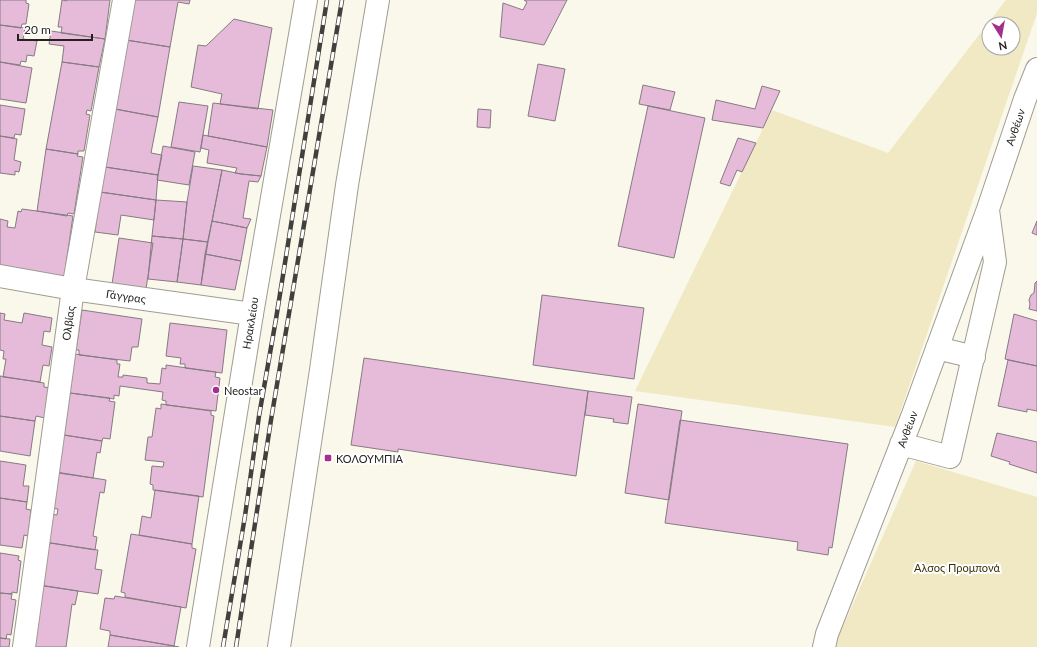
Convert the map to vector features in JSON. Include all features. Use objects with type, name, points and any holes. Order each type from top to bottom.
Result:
[{"type":"street","name":"Ολβίας","points":[[24,647],[72,288],[124,0]]},
{"type":"street","name":"Ηρακλείου","points":[[198,647],[252,314],[306,0]]},
{"type":"street","points":[[278,647],[321,370],[347,185],[378,0]]},
{"type":"street","name":"Ανθέων","points":[[824,647],[827,634],[937,348],[1037,69]]},
{"type":"street","name":"Ανθέων","points":[[901,444],[950,457],[995,262],[988,209]]},
{"type":"street","name":"Γάγγρας","points":[[0,276],[252,314]]},
{"type":"street","points":[[937,348],[974,357]]},
{"type":"green space","points":[[1006,0],[1037,0],[1037,13],[895,427],[635,391],[772,110],[888,153],[981,32],[981,56],[1021,56],[1021,16],[994,16]]},
{"type":"green space","name":"Αλσος Προμπονά","points":[[916,461],[1037,497],[1037,647],[834,647]]},
{"type":"building","points":[[0,0],[26,0],[26,3],[29,4],[26,24],[22,24],[21,28],[0,25]]},
{"type":"building","points":[[62,0],[110,0],[105,39],[61,33],[62,27],[58,27]]},
{"type":"building","points":[[133,0],[190,0],[189,4],[178,2],[170,47],[126,40]]},
{"type":"building","points":[[524,0],[567,0],[544,45],[500,37],[503,3],[523,10],[527,2]]},
{"type":"building","points":[[234,19],[272,28],[258,109],[220,104],[222,94],[191,87],[198,45],[206,46]]},
{"type":"building","points":[[0,25],[25,28],[23,39],[37,41],[34,56],[27,55],[26,62],[21,61],[20,65],[0,62]]},
{"type":"building","points":[[51,31],[105,39],[99,67],[62,62],[64,46],[49,44]]},
{"type":"building","points":[[126,40],[170,47],[158,117],[115,109]]},
{"type":"building","points":[[0,62],[32,68],[26,103],[0,99]]},
{"type":"building","points":[[62,62],[99,67],[91,111],[87,110],[86,114],[90,115],[84,151],[78,151],[78,154],[46,149]]},
{"type":"building","points":[[538,64],[565,69],[555,121],[528,116]]},
{"type":"building","points":[[643,85],[675,92],[670,110],[639,104]]},
{"type":"building","points":[[762,86],[780,91],[763,128],[712,120],[716,100],[755,109]]},
{"type":"building","points":[[179,102],[208,106],[200,152],[171,147]]},
{"type":"building","points":[[213,103],[273,110],[267,147],[208,136]]},
{"type":"building","points":[[0,105],[25,109],[21,135],[15,134],[14,138],[0,136]]},
{"type":"building","points":[[648,106],[705,118],[674,258],[618,246]]},
{"type":"building","points":[[115,109],[158,117],[151,153],[162,155],[158,175],[105,167]]},
{"type":"building","points":[[478,109],[491,110],[490,128],[477,127]]},
{"type":"building","points":[[203,135],[267,147],[261,176],[235,173],[237,168],[207,163],[209,150],[201,148]]},
{"type":"building","points":[[0,136],[17,139],[14,160],[21,162],[19,172],[15,171],[15,175],[0,173]]},
{"type":"building","points":[[738,138],[756,143],[742,172],[737,170],[730,186],[720,183]]},
{"type":"building","points":[[163,146],[195,152],[189,185],[157,180]]},
{"type":"building","points":[[46,149],[78,154],[77,156],[83,157],[74,214],[68,213],[67,216],[37,211]]},
{"type":"building","points":[[193,166],[222,170],[208,242],[183,239]]},
{"type":"building","points":[[105,167],[158,175],[156,200],[100,192]]},
{"type":"building","points":[[222,170],[261,176],[258,182],[249,181],[243,218],[251,219],[247,228],[212,221]]},
{"type":"building","points":[[100,192],[156,200],[154,220],[121,215],[118,235],[95,232]]},
{"type":"building","points":[[156,200],[187,202],[183,239],[152,236]]},
{"type":"building","points":[[22,209],[73,216],[64,278],[0,268],[0,219],[8,221],[7,227],[15,228],[18,211],[21,212]]},
{"type":"building","points":[[212,221],[247,228],[241,261],[205,254]]},
{"type":"building","points":[[1037,221],[1037,235],[1032,233]]},
{"type":"building","points":[[152,236],[183,239],[177,282],[148,279]]},
{"type":"building","points":[[119,238],[153,243],[146,289],[112,284]]},
{"type":"building","points":[[183,239],[208,242],[201,285],[177,282]]},
{"type":"building","points":[[205,254],[241,261],[235,290],[201,285]]},
{"type":"building","points":[[1037,281],[1037,311],[1029,309],[1029,300],[1031,295],[1034,293],[1035,283]]},
{"type":"building","points":[[542,295],[644,308],[634,379],[533,365]]},
{"type":"building","points":[[82,310],[142,319],[138,347],[132,347],[130,361],[79,355],[79,350],[76,350]]},
{"type":"building","points":[[0,313],[5,314],[4,320],[22,323],[24,313],[52,318],[50,332],[44,331],[42,345],[52,347],[49,366],[43,365],[40,382],[3,377],[6,359],[3,359],[4,351],[0,350]]},
{"type":"building","points":[[1014,314],[1037,321],[1037,366],[1005,359]]},
{"type":"building","points":[[170,323],[227,330],[222,373],[185,368],[185,364],[180,364],[181,358],[166,356]]},
{"type":"building","points":[[75,354],[117,360],[117,364],[120,364],[118,377],[123,377],[123,375],[147,378],[147,383],[160,384],[162,368],[166,369],[166,365],[216,372],[215,377],[220,378],[216,411],[166,405],[166,401],[162,400],[163,392],[120,386],[119,396],[114,395],[114,399],[70,393]]},
{"type":"building","points":[[364,358],[588,391],[576,476],[398,449],[398,452],[351,445]]},
{"type":"building","points":[[1008,360],[1037,366],[1037,411],[1027,409],[1027,412],[998,406]]},
{"type":"building","points":[[0,376],[44,383],[44,387],[50,388],[45,418],[36,416],[35,421],[0,416]]},
{"type":"building","points":[[588,391],[632,397],[628,424],[613,422],[614,419],[585,415]]},
{"type":"building","points":[[70,393],[110,398],[109,401],[115,402],[110,439],[103,438],[102,441],[64,435]]},
{"type":"building","points":[[161,404],[211,411],[211,415],[214,416],[203,497],[153,490],[153,485],[150,484],[152,466],[163,467],[164,462],[145,460],[148,437],[152,437],[156,408],[161,409]]},
{"type":"building","points":[[638,404],[682,411],[669,500],[625,493]]},
{"type":"building","points":[[0,416],[35,421],[30,456],[0,451]]},
{"type":"building","points":[[680,420],[848,444],[832,548],[829,547],[828,555],[797,550],[798,542],[665,523]]},
{"type":"building","points":[[997,433],[1037,442],[1037,473],[1009,464],[1010,462],[991,456]]},
{"type":"building","points":[[64,435],[102,441],[100,453],[97,452],[93,478],[58,473]]},
{"type":"building","points":[[0,461],[26,465],[23,486],[29,486],[27,502],[0,498]]},
{"type":"building","points":[[56,472],[106,480],[104,493],[100,492],[93,536],[97,537],[95,550],[45,542],[49,514],[57,515],[58,509],[50,508]]},
{"type":"building","points":[[155,490],[199,496],[192,544],[139,535],[142,516],[151,518]]},
{"type":"building","points":[[0,498],[27,502],[26,509],[31,510],[28,536],[24,535],[22,548],[0,545]]},
{"type":"building","points":[[131,534],[192,544],[192,548],[196,549],[186,608],[125,597],[125,593],[121,592]]},
{"type":"building","points":[[50,543],[98,550],[95,569],[102,570],[98,594],[44,586],[44,580],[40,580],[45,547],[49,547]]},
{"type":"building","points":[[0,553],[19,556],[18,560],[21,561],[17,593],[0,593]]},
{"type":"building","points":[[40,585],[78,591],[75,605],[72,604],[66,647],[32,647]]},
{"type":"building","points":[[0,593],[12,594],[11,599],[16,600],[11,635],[7,634],[6,639],[0,638]]},
{"type":"building","points":[[115,596],[181,607],[174,646],[110,635],[110,631],[100,629],[105,598],[114,599]]},
{"type":"building","points":[[110,635],[174,646],[179,647],[108,647]]},
{"type":"building","points":[[0,638],[10,639],[9,647],[0,647]]},
{"type":"railway","points":[[223,647],[327,0]]},
{"type":"railway","points":[[236,647],[271,420],[342,0]]},
{"type":"place","name":"Neostar","points":[[216,390]]},
{"type":"place","name":"ΚΟΛΟΥΜΠΙΑ","points":[[328,458]]}]
